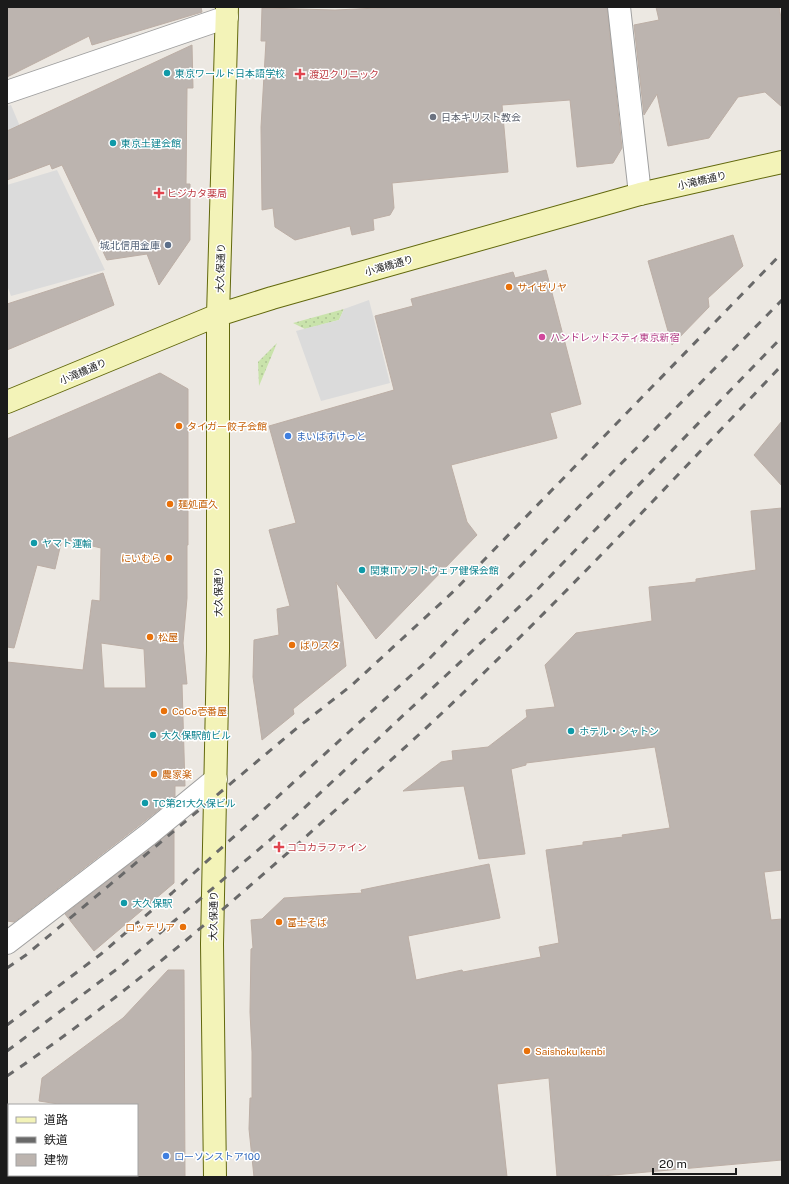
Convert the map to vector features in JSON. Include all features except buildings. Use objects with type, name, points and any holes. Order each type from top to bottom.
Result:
[{"type":"main road","name":"大久保通り","points":[[215,1177],[212,944],[218,635],[218,315],[227,12]]},
{"type":"main road","name":"小滝橋通り","points":[[7,402],[218,315],[640,194],[782,162]]},
{"type":"street","points":[[619,7],[640,194]]},
{"type":"street","points":[[7,92],[227,12]]},
{"type":"street","points":[[7,943],[149,838],[216,779]]},
{"type":"shaded area","points":[[11,105],[24,136],[7,142],[7,106]]},
{"type":"shaded area","points":[[57,170],[105,270],[11,296],[7,285],[7,185]]},
{"type":"shaded area","points":[[369,300],[390,383],[321,401],[296,331],[339,320],[344,309]]},
{"type":"shaded area","points":[[7,1163],[8,1176],[96,1177],[7,1177]]},
{"type":"green space","points":[[344,309],[339,320],[305,329],[293,323]]},
{"type":"green space","points":[[277,343],[259,386],[258,362]]},
{"type":"railway","points":[[7,968],[26,955],[297,728],[352,685],[454,591],[782,253]]},
{"type":"railway","points":[[7,1025],[101,954],[172,893],[428,660],[782,300]]},
{"type":"railway","points":[[7,1051],[121,966],[271,839],[532,595],[782,337]]},
{"type":"railway","points":[[7,1076],[83,1022],[157,964],[300,842],[421,733],[583,574],[782,365]]},
{"type":"place","name":"東京ワールド日本語学校","points":[[167,73]]},
{"type":"place","name":"渡辺クリニック","points":[[300,74]]},
{"type":"place","name":"日本キリスト教会","points":[[433,117]]},
{"type":"place","name":"東京土建会館","points":[[113,143]]},
{"type":"place","name":"ヒジカタ薬局","points":[[159,193]]},
{"type":"place","name":"城北信用金庫","points":[[168,245]]},
{"type":"place","name":"サイゼリヤ","points":[[509,287]]},
{"type":"place","name":"ハンドレッドスティ東京新宿","points":[[542,337]]},
{"type":"place","name":"タイガー餃子会館","points":[[179,426]]},
{"type":"place","name":"まいばすけっと","points":[[288,436]]},
{"type":"place","name":"麺処直久","points":[[170,504]]},
{"type":"place","name":"ヤマト運輸","points":[[34,543]]},
{"type":"place","name":"にいむら","points":[[169,558]]},
{"type":"place","name":"関東ITソフトウェア健保会館","points":[[362,570]]},
{"type":"place","name":"松屋","points":[[150,637]]},
{"type":"place","name":"ばりスタ","points":[[292,645]]},
{"type":"place","name":"CoCo壱番屋","points":[[164,711]]},
{"type":"place","name":"ホテル・シャトン","points":[[571,731]]},
{"type":"place","name":"大久保駅前ビル","points":[[153,735]]},
{"type":"place","name":"農家楽","points":[[154,774]]},
{"type":"place","name":"TC第21大久保ビル","points":[[145,803]]},
{"type":"place","name":"ココカラファイン","points":[[279,847]]},
{"type":"place","name":"大久保駅","points":[[124,903]]},
{"type":"place","name":"富士そば","points":[[279,922]]},
{"type":"place","name":"ロッテリア","points":[[183,927]]},
{"type":"place","name":"Saishoku kenbi","points":[[527,1051]]},
{"type":"place","name":"ローソンストア100","points":[[166,1156]]}]
